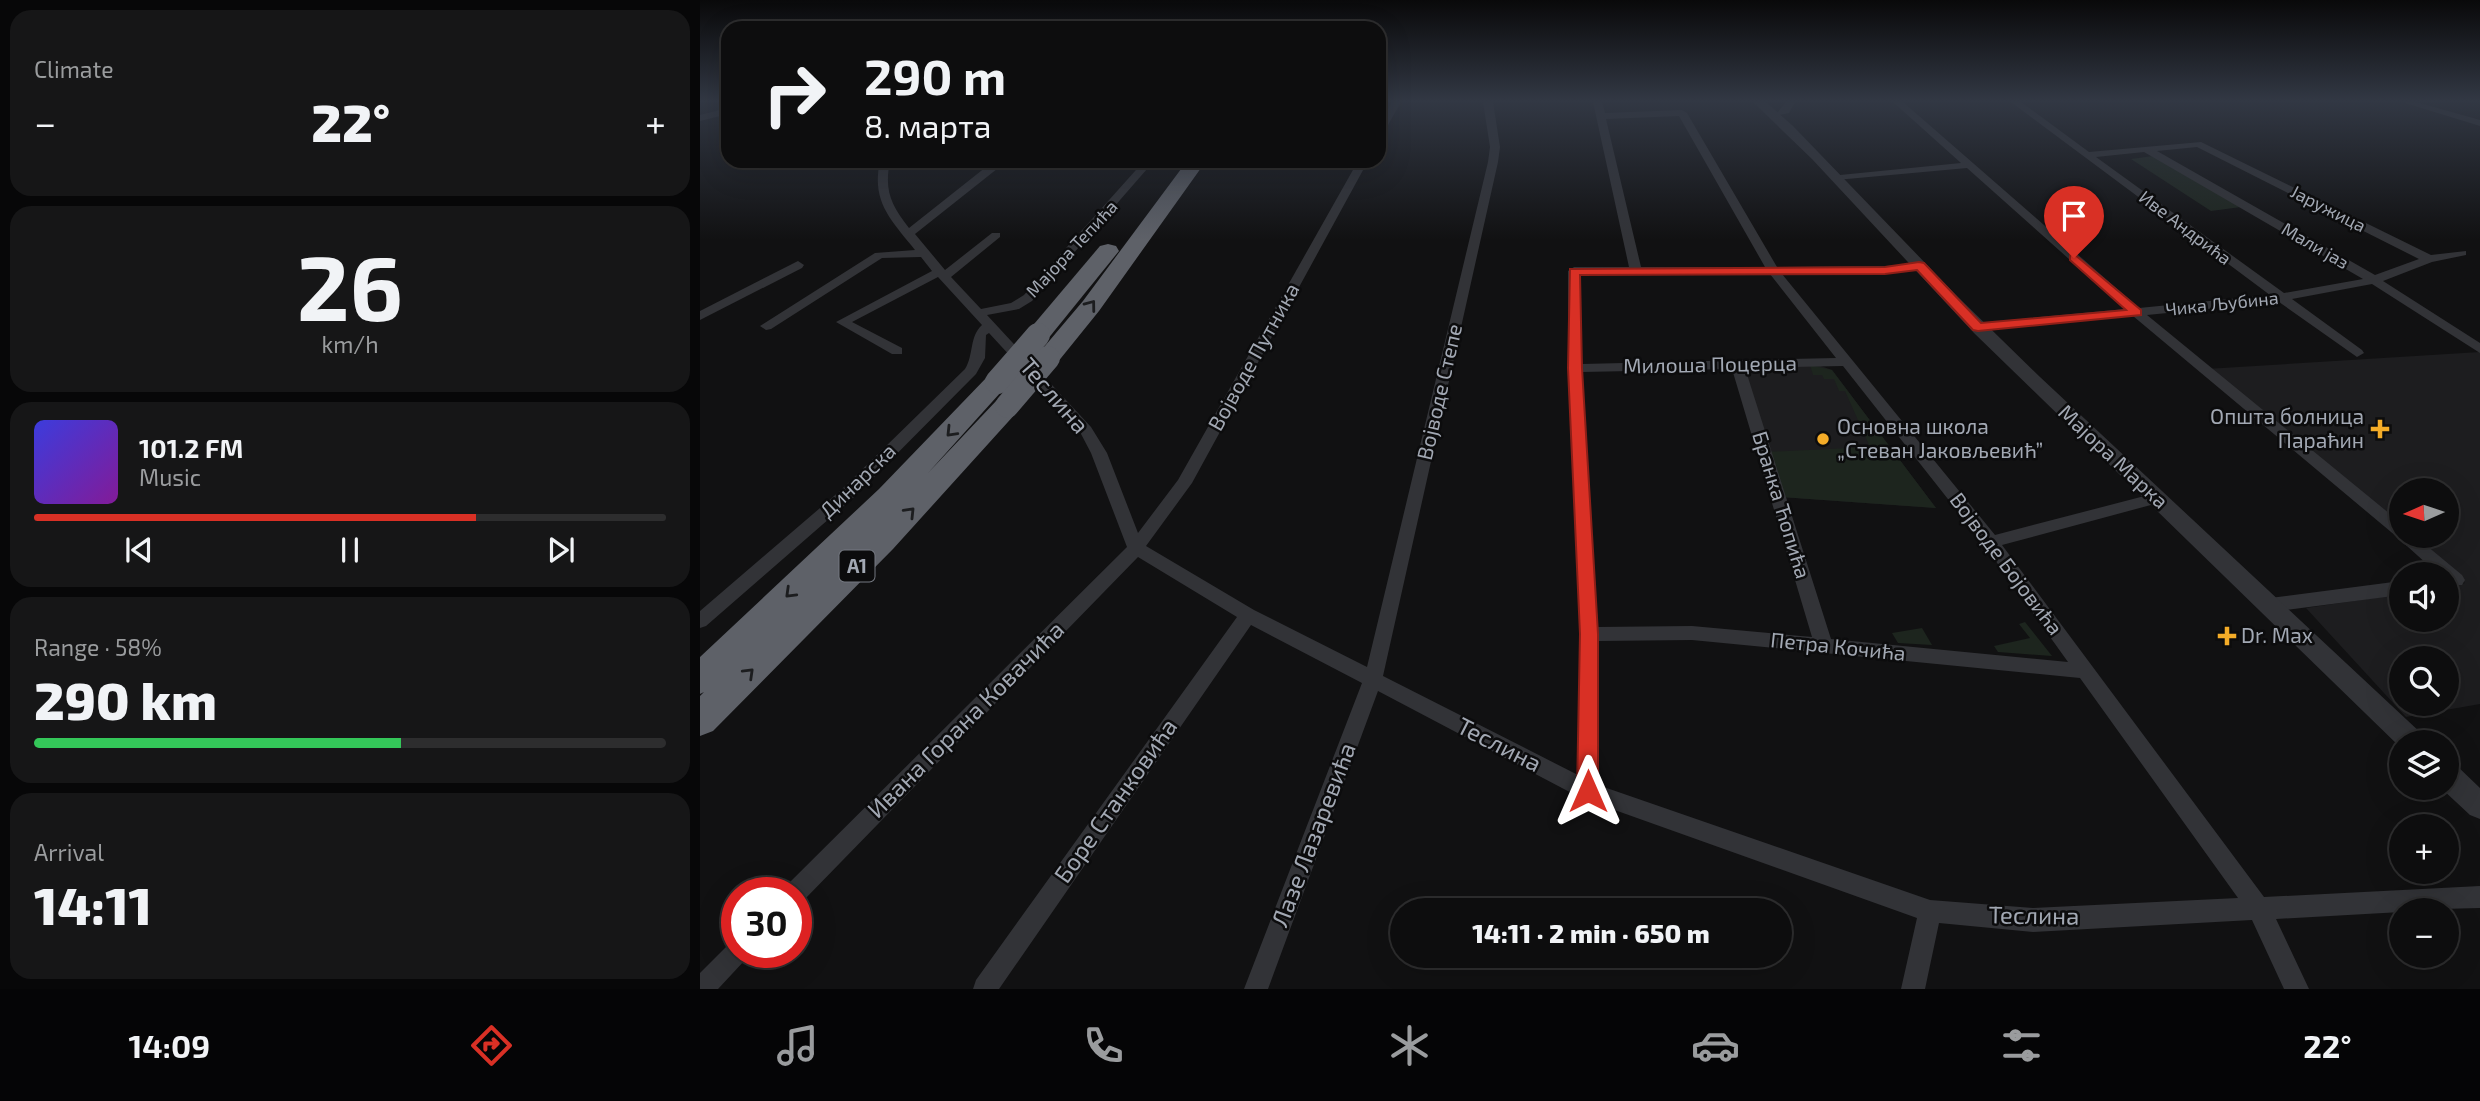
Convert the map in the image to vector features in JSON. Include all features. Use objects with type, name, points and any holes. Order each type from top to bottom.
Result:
[{"type":"highway","name":"A1","points":[[700,720],[882,541],[1043,346],[1115,241],[1170,168]]},
{"type":"highway","name":"A1","points":[[1043,346],[1091,306],[1192,168]]},
{"type":"highway","name":"A1","points":[[700,679],[890,496],[1002,394]]},
{"type":"street","name":"Војводе Степе","points":[[1373,680],[1495,148]]},
{"type":"street","points":[[1608,148],[1636,270]]},
{"type":"street","name":"Војводе Бојовића","points":[[1702,148],[1772,269],[1991,542],[2259,909],[2297,989]]},
{"type":"street","name":"Мајора Марка","points":[[1811,148],[1825,161]]},
{"type":"street","name":"Мајора Марка","points":[[1815,148],[1919,266],[1978,327],[2400,730]]},
{"type":"street","points":[[1950,148],[2137,313],[2389,522]]},
{"type":"street","name":"Иве Андрића","points":[[2077,148],[2357,353]]},
{"type":"street","name":"Јаружица","points":[[2146,149],[2152,148]]},
{"type":"street","name":"Јаружица","points":[[2206,148],[2429,260]]},
{"type":"street","points":[[2086,155],[2146,149]]},
{"type":"street","name":"Мали јаз","points":[[2146,149],[2374,280],[2480,349]]},
{"type":"street","points":[[1840,178],[1968,164]]},
{"type":"street","name":"Теслина","points":[[884,168],[881,180],[888,209],[942,274],[1086,430],[1099,453],[1136,548],[1248,615],[1588,791],[1930,911],[2033,920],[2480,897]]},
{"type":"street","points":[[909,233],[935,216],[989,168]]},
{"type":"street","name":"Мајора Тепића","points":[[984,319],[1028,298],[1143,168]]},
{"type":"street","name":"Војводе Путника","points":[[1136,548],[1184,483],[1359,168]]},
{"type":"street","points":[[897,351],[842,322],[942,274],[996,235]]},
{"type":"street","points":[[766,326],[879,255],[925,253]]},
{"type":"street","name":"Чика Љубина","points":[[1978,327],[2279,298],[2374,280],[2429,260],[2462,253]]},
{"type":"street","points":[[700,316],[798,265]]},
{"type":"street","points":[[1588,791],[1589,634],[1575,368],[1574,271],[1885,270],[1919,266]]},
{"type":"street","name":"Динарска","points":[[700,621],[847,494],[971,371],[978,359],[984,319]]},
{"type":"street","name":"Милоша Поцерца","points":[[1575,368],[1845,362]]},
{"type":"street","name":"Бранка Ћопића","points":[[1738,366],[1823,644]]},
{"type":"street","points":[[1991,542],[2156,498]]},
{"type":"street","name":"Ивана Горана Ковачића","points":[[811,877],[1136,548]]},
{"type":"street","points":[[2417,548],[2432,562]]},
{"type":"street","points":[[2270,605],[2389,590]]},
{"type":"street","name":"Боре Станковића","points":[[985,989],[1248,615]]},
{"type":"street","name":"Петра Кочића","points":[[1589,634],[1692,633],[2086,671]]},
{"type":"street","name":"Лазе Лазаревића","points":[[1256,989],[1373,680]]},
{"type":"street","points":[[2459,786],[2480,806]]},
{"type":"street","points":[[1913,989],[1930,911]]},
{"type":"street","points":[[701,989],[721,968]]},
{"type":"shaded area","points":[[2153,156],[2241,207],[2211,211],[2131,159]]},
{"type":"shaded area","name":"Општа болница Параћин","points":[[2480,352],[2480,704],[2459,708],[2459,646],[2389,646],[2389,698],[2306,608],[2389,596],[2389,632],[2459,632],[2459,584],[2465,583],[2459,578],[2459,562],[2440,562],[2423,548],[2459,548],[2459,478],[2389,478],[2389,520],[2206,369]]},
{"type":"shaded area","points":[[1810,365],[1832,370],[1936,508],[1781,497],[1766,452],[1870,447],[1845,391],[1839,391],[1834,379],[1813,375]]},
{"type":"shaded area","name":"Основна школа „Стеван Јаковљевић”","points":[[1818,365],[1832,370],[1936,508],[1781,497],[1740,370],[1747,367]]},
{"type":"shaded area","points":[[2025,622],[2052,656],[1998,652],[1994,646],[2030,638],[2019,624]]},
{"type":"shaded area","points":[[1922,628],[1932,645],[1898,643],[1892,633]]},
{"type":"place","name":"Општа болница Параћин","points":[[2380,429]]},
{"type":"place","name":"Основна школа „Стеван Јаковљевић”","points":[[1823,439]]},
{"type":"place","name":"Dr. Max","points":[[2227,636]]},
{"type":"route","points":[[1588,791],[1589,634],[1575,368],[1574,271],[1885,270],[1919,266],[1978,327],[2137,313],[2074,258]]}]
